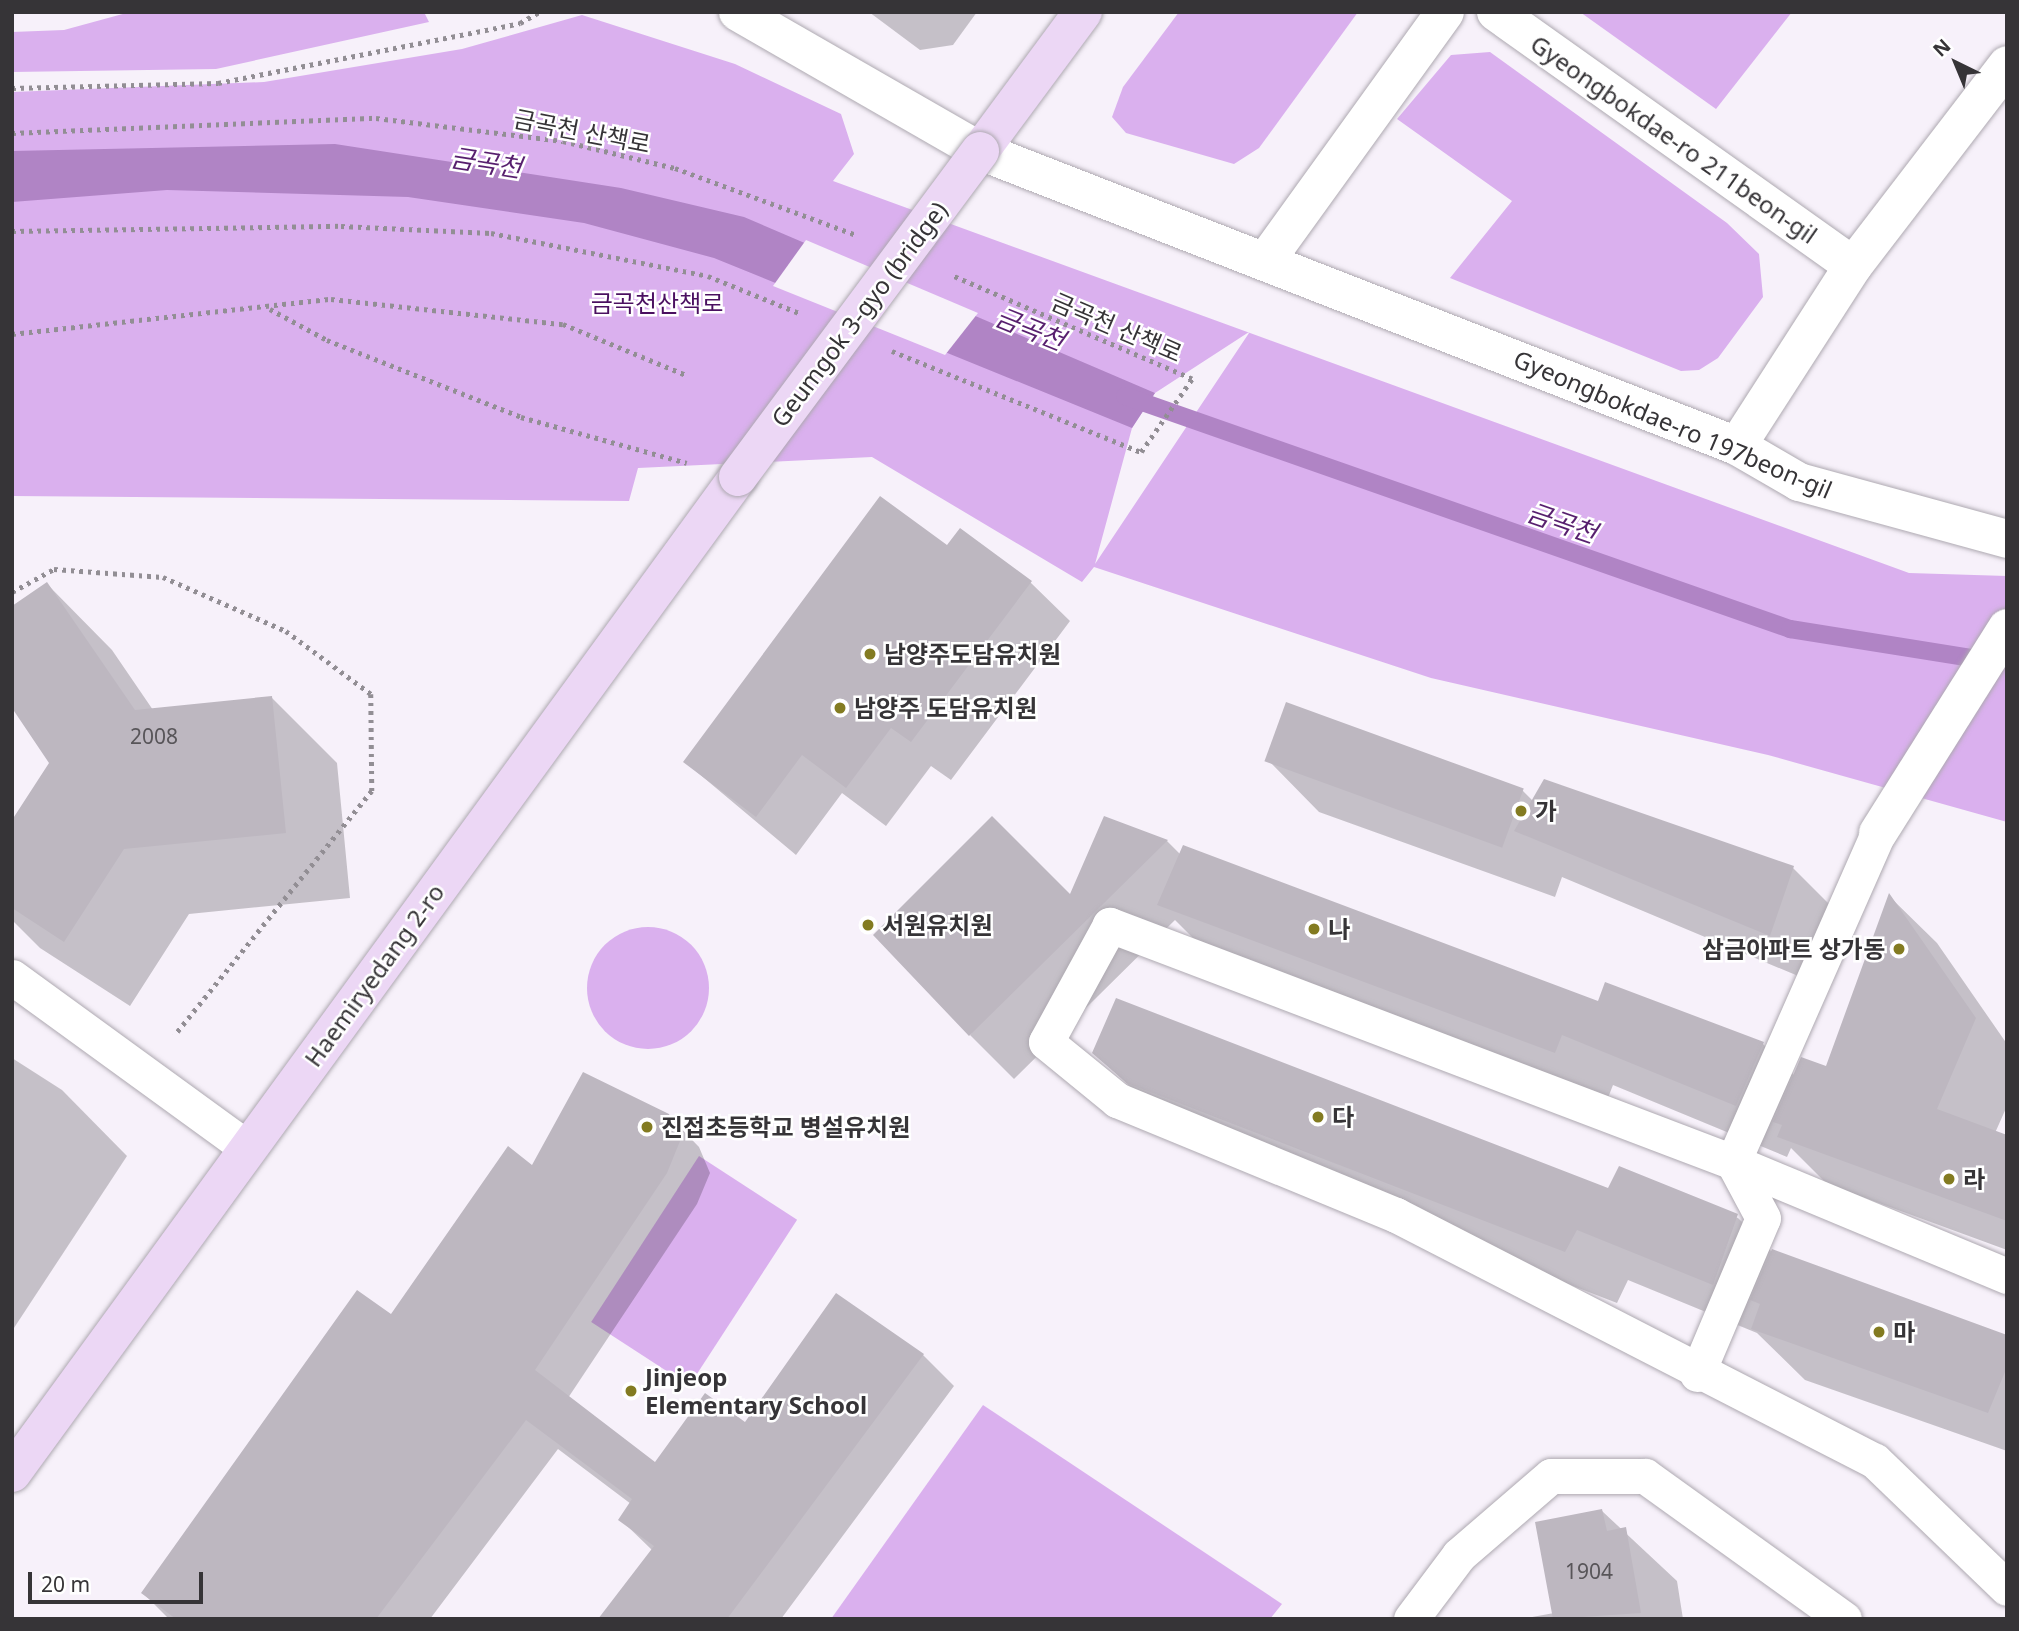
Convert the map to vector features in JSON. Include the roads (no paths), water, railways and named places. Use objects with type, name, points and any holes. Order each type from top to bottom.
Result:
[{"type":"street","name":"Gyeongbokdae-ro 197beon-gil","points":[[738,12],[981,151],[1267,259],[1737,446],[1799,482],[2007,540]]},
{"type":"street","points":[[981,151],[1083,12]]},
{"type":"street","points":[[1267,259],[1445,12]]},
{"type":"street","name":"Gyeongbokdae-ro 211beon-gil","points":[[1496,12],[1853,266]]},
{"type":"street","points":[[1737,446],[1853,266],[2007,65]]},
{"type":"street","name":"Geumgok 3-gyo (bridge)","points":[[738,477],[981,151]]},
{"type":"street","name":"Haemiryedang 2-ro","points":[[12,1473],[738,477]]},
{"type":"street","points":[[1878,833],[2007,628]]},
{"type":"lane","points":[[1733,1162],[1878,833]]},
{"type":"lane","points":[[2007,1276],[1733,1162],[1110,925],[1046,1042],[1117,1100],[1396,1215],[1697,1374],[1875,1461],[2007,1588]]},
{"type":"lane","points":[[12,977],[247,1148]]},
{"type":"lane","points":[[1697,1374],[1763,1217],[1733,1162]]},
{"type":"lane","points":[[1410,1619],[1459,1555],[1551,1476],[1644,1476],[1844,1619]]},
{"type":"waterway","name":"금곡천","points":[[1125,396],[1790,629],[1989,661]]},
{"type":"place","name":"남양주도담유치원","points":[[870,654]]},
{"type":"place","name":"남양주 도담유치원","points":[[840,708]]},
{"type":"place","name":"가","points":[[1521,811]]},
{"type":"place","name":"서원유치원","points":[[868,925]]},
{"type":"place","name":"나","points":[[1314,929]]},
{"type":"place","name":"삼금아파트 상가동","points":[[1899,949]]},
{"type":"place","name":"다","points":[[1318,1117]]},
{"type":"place","name":"진접초등학교 병설유치원","points":[[647,1127]]},
{"type":"place","name":"라","points":[[1949,1179]]},
{"type":"place","name":"마","points":[[1879,1332]]},
{"type":"place","name":"Jinjeop Elementary School","points":[[631,1391]]},
{"type":"park label","name":"금곡천산책로","points":[[657,303]]}]
